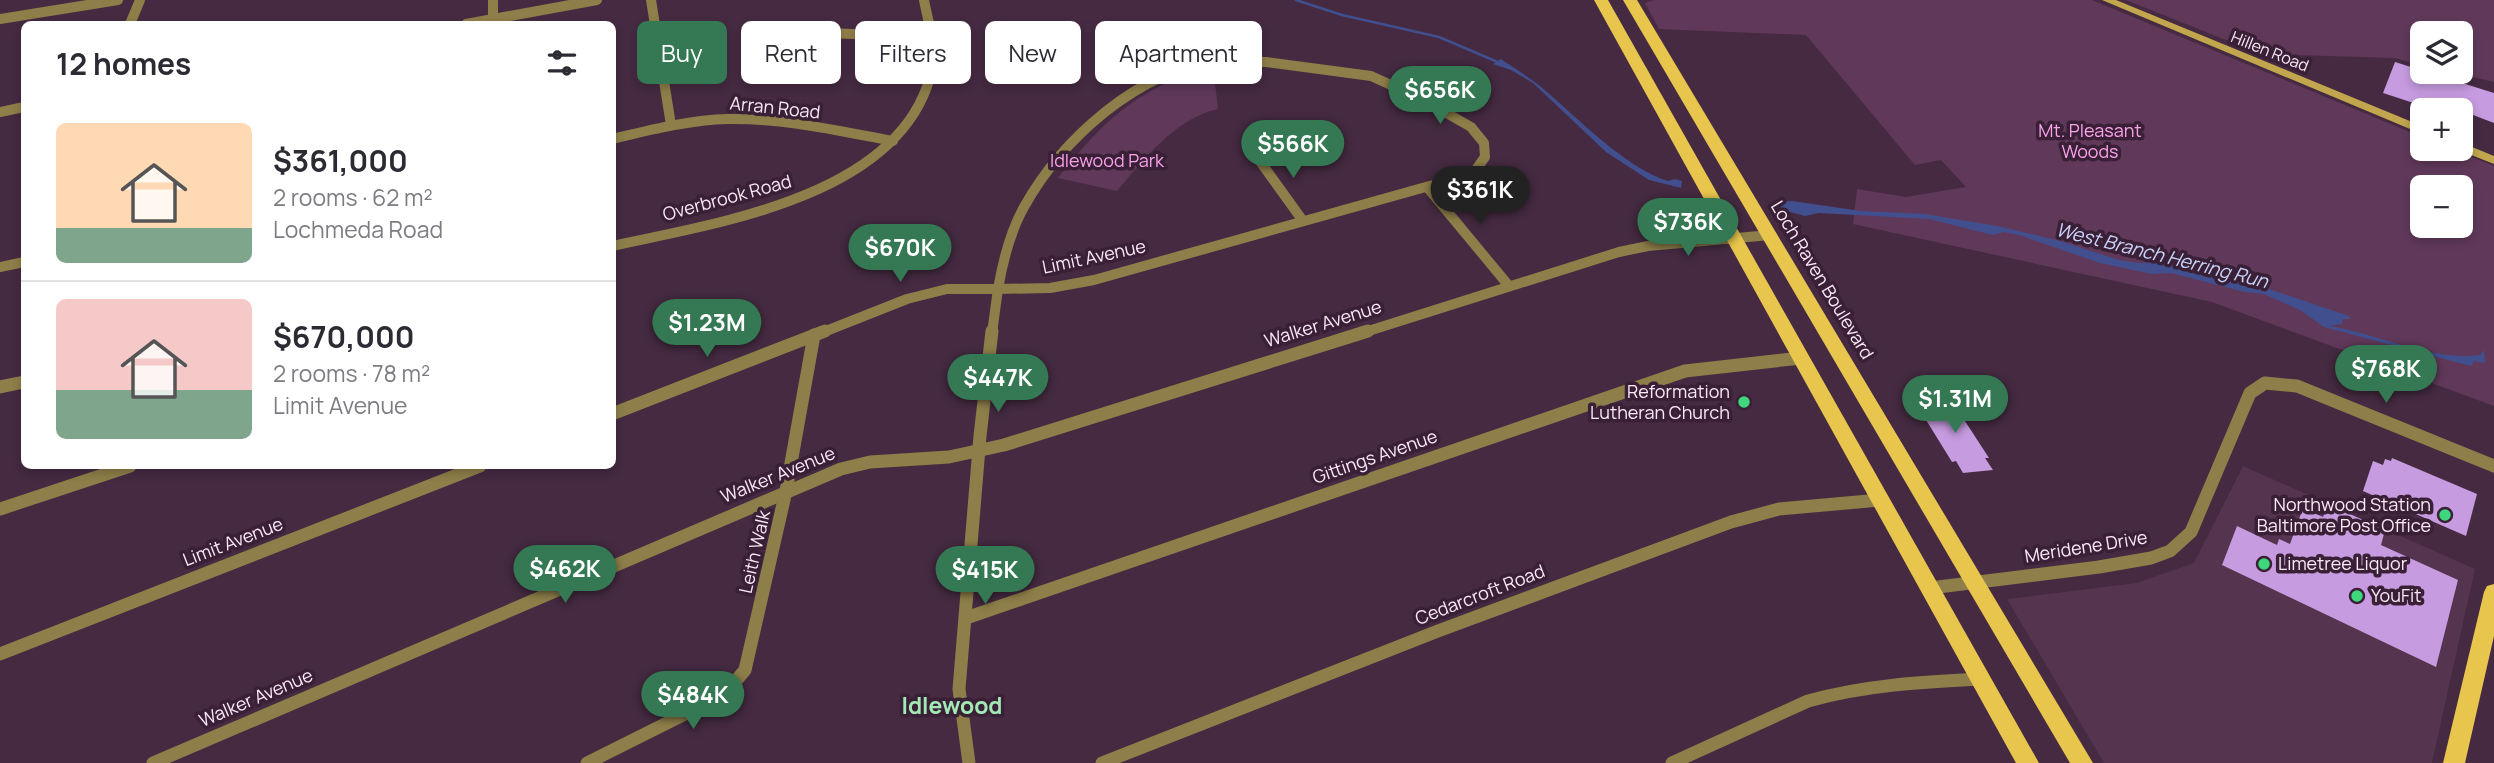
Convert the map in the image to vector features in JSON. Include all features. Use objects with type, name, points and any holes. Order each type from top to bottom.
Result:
[{"type":"main road","name":"Loch Raven Boulevard","points":[[1630,0],[2082,763]]},
{"type":"main road","points":[[1603,4],[2028,763]]},
{"type":"main road","points":[[2454,763],[2494,592]]},
{"type":"street","points":[[0,19],[118,0]]},
{"type":"street","points":[[131,21],[140,0]]},
{"type":"street","points":[[493,0],[493,21]]},
{"type":"street","points":[[498,21],[597,0]]},
{"type":"street","points":[[651,0],[671,125]]},
{"type":"street","name":"Overbrook Road","points":[[924,0],[928,21]]},
{"type":"street","name":"Hillen Road","points":[[2107,0],[2410,125]]},
{"type":"street","name":"Limit Avenue","points":[[616,412],[931,292],[947,289],[998,289],[1050,288],[1094,280],[1427,187],[1475,171],[1485,157],[1484,141],[1475,130],[1450,114],[1370,76],[1243,61],[1185,66],[1151,82],[1109,113],[1084,133],[1055,163],[1023,208],[1012,233],[998,289]]},
{"type":"street","name":"Overbrook Road","points":[[616,245],[782,204],[854,170],[892,141],[915,113],[929,84]]},
{"type":"street","points":[[0,112],[21,108]]},
{"type":"street","name":"Arran Road","points":[[616,138],[671,125],[745,119],[892,141]]},
{"type":"street","points":[[2473,151],[2494,160]]},
{"type":"street","points":[[1257,157],[1303,221]]},
{"type":"street","points":[[1427,187],[1509,286]]},
{"type":"street","name":"Walker Avenue","points":[[153,763],[816,478],[863,464],[949,457],[1030,437],[1630,249],[1770,235]]},
{"type":"street","points":[[0,267],[21,263]]},
{"type":"street","points":[[969,763],[959,689],[977,451],[998,289]]},
{"type":"street","name":"Leith Walk","points":[[587,763],[686,715],[728,690],[745,670],[786,491],[814,335]]},
{"type":"street","name":"Gittings Avenue","points":[[966,618],[1685,371],[1801,358]]},
{"type":"street","name":"Meridene Drive","points":[[1930,587],[2099,567],[2151,558],[2170,551],[2191,532],[2250,393],[2255,386],[2271,382],[2281,382],[2325,397],[2494,466]]},
{"type":"street","points":[[0,387],[21,383]]},
{"type":"street","points":[[0,509],[122,469]]},
{"type":"street","name":"Limit Avenue","points":[[0,654],[472,469]]},
{"type":"street","name":"Cedarcroft Road","points":[[1102,763],[1432,633],[1731,523],[1779,509],[1881,500]]},
{"type":"street","points":[[1672,763],[1808,701],[1827,695],[1864,688],[1981,679]]},
{"type":"shaded area","points":[[2243,466],[2475,569],[2432,763],[2104,763],[2007,599],[2136,583],[2194,563]]},
{"type":"green space","name":"Mt. Pleasant Woods","points":[[1654,0],[2092,0],[2410,132],[2410,161],[2473,161],[2473,158],[2494,166],[2494,406],[2212,302],[1853,224],[1857,189],[1906,197],[1966,187],[1941,160],[1915,165],[1806,35],[1659,29],[1645,3]]},
{"type":"green space","points":[[2126,0],[2494,0],[2494,82],[2473,77],[2473,21],[2410,21],[2410,62],[2394,58],[2261,54]]},
{"type":"green space","name":"Idlewood Park","points":[[1215,84],[1218,109],[1188,121],[1175,130],[1150,153],[1117,191],[1058,178],[1106,124],[1123,109],[1161,86]]},
{"type":"water","points":[[1501,59],[1541,87],[1618,153],[1651,174],[1668,181],[1682,181],[1681,188],[1649,180],[1606,152],[1533,83],[1511,70],[1493,64]]},
{"type":"water","points":[[1792,201],[1861,211],[1925,214],[1997,226],[2060,241],[2119,260],[2159,262],[2190,270],[2199,269],[2251,283],[2349,316],[2350,319],[2343,319],[2342,324],[2328,326],[2443,354],[2480,355],[2484,350],[2485,363],[2474,361],[2471,366],[2324,327],[2300,310],[2264,294],[2245,292],[2171,273],[2152,274],[2100,263],[2019,235],[2003,232],[1993,235],[1929,219],[1819,213],[1805,216],[1780,209],[1782,202]]},
{"type":"building","points":[[2395,62],[2410,67],[2410,84],[2465,84],[2494,93],[2494,123],[2473,115],[2473,98],[2410,98],[2410,102],[2383,93]]},
{"type":"building","points":[[1950,398],[1989,458],[1985,458],[1993,470],[1963,473],[1956,461],[1952,462],[1915,402]]},
{"type":"building","name":"Northwood Station Baltimore Post Office","points":[[2392,458],[2477,494],[2466,536],[2363,491],[2373,461],[2383,465],[2385,459],[2391,461]]},
{"type":"building","points":[[2328,504],[2385,530],[2381,545],[2458,580],[2436,667],[2222,565],[2237,526],[2277,545],[2279,539],[2290,544],[2303,508],[2323,517]]},
{"type":"waterway","name":"West Branch Herring Run","points":[[1296,0],[1342,15],[1439,37],[1500,63]]},
{"type":"place","name":"Reformation Lutheran Church","points":[[1744,402]]},
{"type":"place","name":"Northwood Station Baltimore Post Office","points":[[2445,515]]},
{"type":"place","name":"Limetree Liquor","points":[[2264,564]]},
{"type":"place","name":"YouFit","points":[[2357,596]]},
{"type":"district","name":"Idlewood","points":[[952,706]]}]
